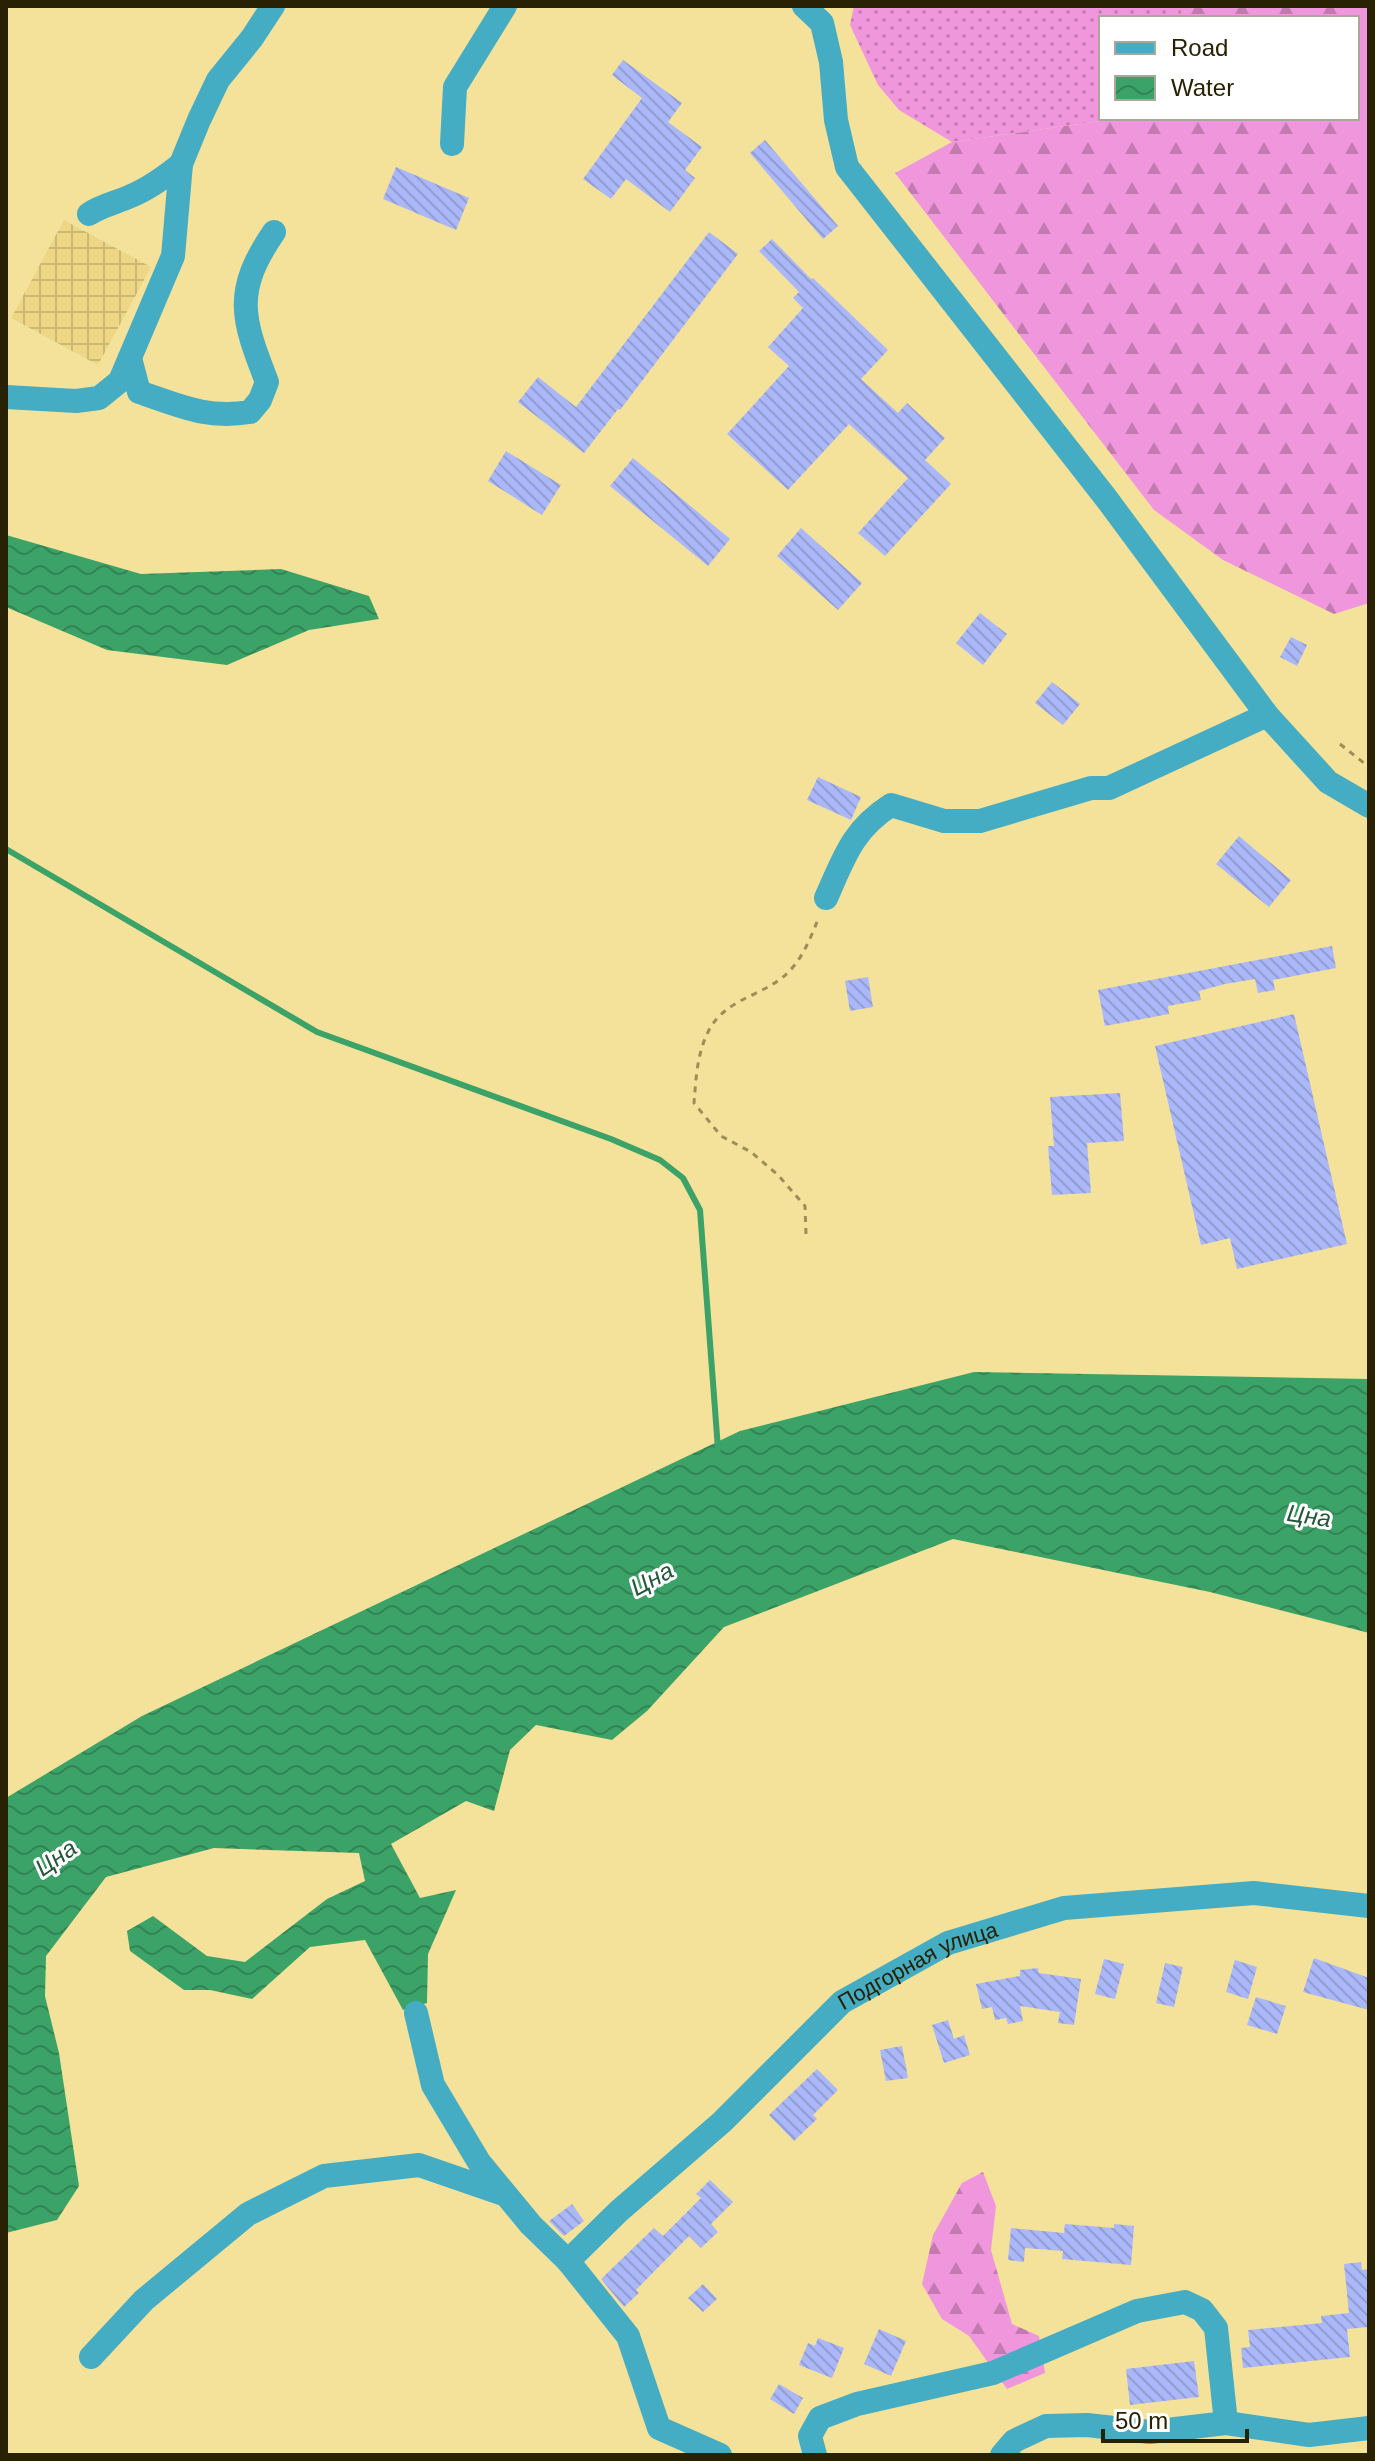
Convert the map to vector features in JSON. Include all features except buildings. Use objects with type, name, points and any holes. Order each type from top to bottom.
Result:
[{"type":"street","points":[[6,397],[76,401],[99,398],[120,381],[173,256],[181,164],[218,80],[273,6]]},
{"type":"street","points":[[252,38],[278,22],[294,6]]},
{"type":"street","points":[[452,144],[455,87],[505,6]]},
{"type":"street","points":[[818,12],[831,62],[836,120],[847,167],[1106,498],[1267,715],[1328,782],[1369,806]]},
{"type":"street","points":[[89,214],[100,206],[129,197],[160,182],[181,164]]},
{"type":"street","points":[[130,358],[139,392],[197,412],[227,416],[250,412],[260,400],[267,382],[247,331],[245,297],[257,257],[274,232]]},
{"type":"street","points":[[826,898],[854,838],[878,813],[891,805],[944,821],[980,821],[1091,788],[1109,788],[1267,715]]},
{"type":"street","name":"Подгорная улица","points":[[568,2261],[619,2211],[722,2122],[842,2002],[948,1943],[1064,1908],[1254,1893],[1369,1906]]},
{"type":"street","points":[[416,2013],[433,2085],[479,2162],[531,2225],[568,2261],[628,2336],[659,2428],[720,2455]]},
{"type":"street","points":[[91,2357],[144,2300],[248,2214],[324,2176],[419,2165],[506,2195]]},
{"type":"street","points":[[815,2455],[810,2436],[820,2418],[857,2404],[993,2373],[1137,2311],[1185,2302],[1202,2310],[1216,2328],[1226,2423]]},
{"type":"street","points":[[1002,2455],[1014,2441],[1046,2426],[1087,2425],[1150,2432],[1226,2423],[1309,2435],[1369,2428]]},
{"type":"path","points":[[1340,744],[1369,767]]},
{"type":"path","points":[[806,1234],[805,1206],[778,1175],[751,1152],[721,1136],[694,1103],[698,1058],[710,1029],[727,1007],[773,984],[793,968],[811,937],[826,898]]},
{"type":"shaded area","points":[[64,220],[151,267],[98,365],[11,318]]},
{"type":"green space","points":[[854,6],[1183,6],[1180,16],[1099,16],[1099,120],[1107,120],[952,142],[899,110],[878,85],[850,25]]},
{"type":"green space","points":[[1183,6],[1369,6],[1369,603],[1334,614],[1223,560],[1154,510],[895,173],[952,142],[1107,120],[1359,120],[1359,16],[1180,16]]},
{"type":"green space","points":[[983,2172],[996,2206],[991,2250],[1012,2324],[1039,2336],[1045,2373],[1007,2389],[969,2336],[942,2319],[922,2284],[933,2235],[962,2183]]},
{"type":"water","points":[[6,535],[141,574],[281,569],[369,596],[379,619],[309,630],[227,665],[107,650],[6,607]]},
{"type":"water","name":"Цна","points":[[974,1372],[1369,1379],[1369,1633],[1210,1592],[953,1539],[724,1627],[647,1711],[612,1740],[536,1725],[510,1750],[494,1811],[466,1801],[391,1844],[420,1898],[456,1890],[428,1954],[427,2003],[403,2010],[365,1940],[310,1947],[252,1999],[210,1990],[184,1990],[130,1951],[127,1931],[153,1916],[207,1956],[245,1962],[327,1899],[365,1881],[359,1853],[214,1848],[106,1877],[46,1956],[45,1996],[59,2053],[79,2186],[57,2220],[6,2233],[6,1798],[142,1716],[740,1431]]},
{"type":"waterway","points":[[6,849],[317,1032],[611,1139],[660,1160],[683,1178],[700,1210],[718,1449]]}]
